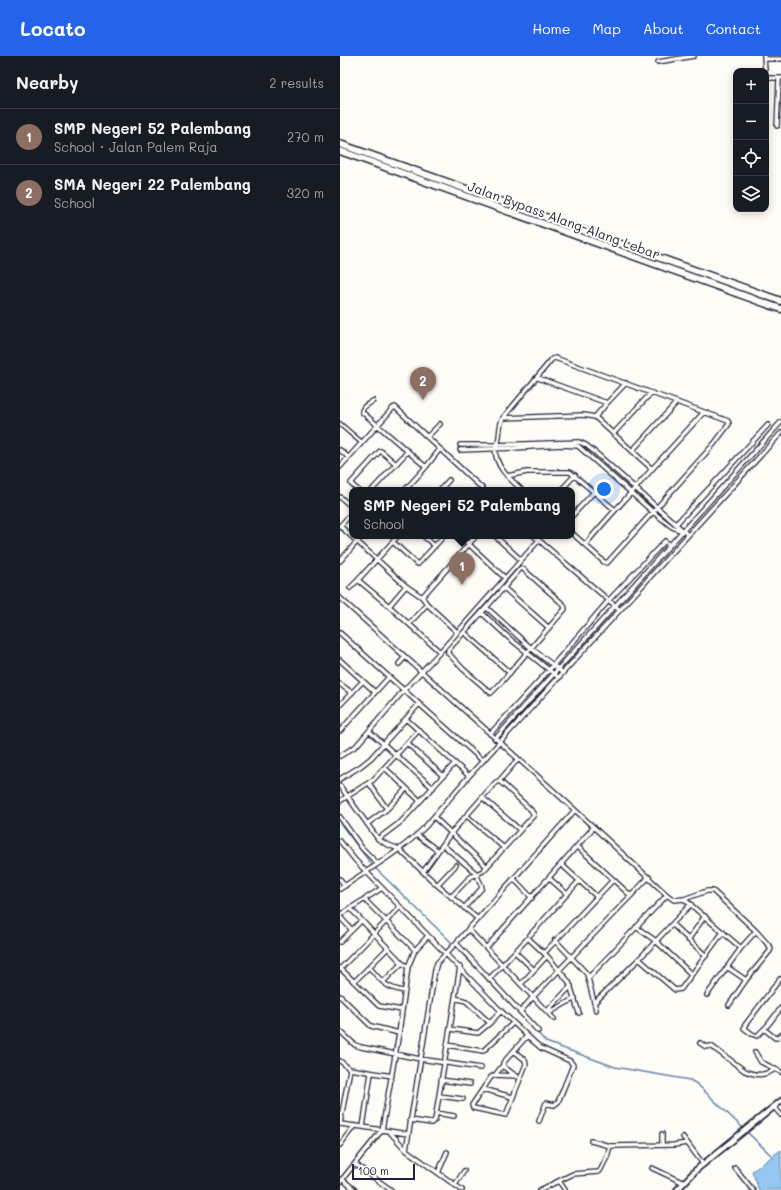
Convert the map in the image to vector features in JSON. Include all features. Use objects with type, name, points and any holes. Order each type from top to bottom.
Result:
[{"type":"highway","name":"Jalan Bypass Alang-Alang Lebar","points":[[340,144],[781,301]]},
{"type":"highway","name":"Jalan Bypass Alang-Alang Lebar","points":[[340,151],[781,309]]},
{"type":"highway","points":[[585,239],[588,232]]},
{"type":"street","points":[[658,62],[694,56]]},
{"type":"street","points":[[765,58],[781,59]]},
{"type":"street","points":[[769,78],[780,78],[777,126]]},
{"type":"street","points":[[495,449],[499,445],[500,426],[504,418],[538,378],[550,360],[555,358],[728,421],[729,424],[714,444],[606,563],[575,536]]},
{"type":"street","points":[[538,378],[607,403]]},
{"type":"street","points":[[595,417],[626,384]]},
{"type":"street","points":[[613,434],[651,393]]},
{"type":"street","points":[[373,401],[364,406],[362,411],[426,467]]},
{"type":"street","points":[[632,451],[676,402]]},
{"type":"street","points":[[340,467],[361,442],[394,408],[481,487]]},
{"type":"street","points":[[585,545],[603,523],[636,489],[652,469],[704,412]]},
{"type":"street","points":[[504,418],[584,415],[595,417],[652,469]]},
{"type":"street","points":[[495,738],[781,422]]},
{"type":"street","points":[[340,424],[361,442]]},
{"type":"street","points":[[427,437],[440,424]]},
{"type":"street","points":[[676,524],[768,425]]},
{"type":"street","points":[[340,889],[399,849],[417,835],[434,818],[469,776],[781,433]]},
{"type":"street","points":[[460,445],[499,445],[569,441],[579,442],[586,445],[688,536]]},
{"type":"street","points":[[460,450],[561,445],[578,446],[653,512],[672,527],[683,531]]},
{"type":"street","points":[[584,450],[586,445]]},
{"type":"street","points":[[749,445],[755,451]]},
{"type":"street","points":[[408,487],[440,449]]},
{"type":"street","points":[[495,449],[498,465],[506,476],[519,487]]},
{"type":"street","points":[[340,450],[348,458]]},
{"type":"street","points":[[354,487],[351,482],[380,451],[396,464]]},
{"type":"street","points":[[375,487],[408,451]]},
{"type":"street","points":[[506,476],[526,472],[570,472],[615,510]]},
{"type":"street","points":[[564,487],[575,475]]},
{"type":"street","points":[[444,487],[449,480]]},
{"type":"street","points":[[718,480],[728,491]]},
{"type":"street","points":[[575,513],[594,492]]},
{"type":"street","points":[[340,497],[349,504]]},
{"type":"street","points":[[349,516],[340,526],[349,534]]},
{"type":"street","points":[[355,539],[406,586],[422,597],[427,604],[458,632]]},
{"type":"street","points":[[350,588],[396,539]]},
{"type":"street","points":[[426,539],[434,546]]},
{"type":"street","points":[[393,542],[418,564],[441,539]]},
{"type":"street","points":[[463,539],[505,578]]},
{"type":"street","points":[[422,597],[473,539]]},
{"type":"street","points":[[498,539],[521,560]]},
{"type":"street","points":[[340,756],[356,746],[404,690],[458,632],[539,540],[620,610]]},
{"type":"street","points":[[340,561],[357,541]]},
{"type":"street","points":[[490,734],[549,670],[609,600],[664,542],[665,541],[670,545]]},
{"type":"street","points":[[522,568],[564,605],[565,608],[532,648],[491,693],[463,669],[448,649],[504,588],[519,569],[522,568]]},
{"type":"street","points":[[358,580],[440,652]]},
{"type":"street","points":[[389,606],[406,586]]},
{"type":"street","points":[[504,588],[549,628]]},
{"type":"street","points":[[340,598],[649,877],[667,895],[674,900],[684,899],[707,891],[713,891],[756,931],[771,949],[746,980],[729,1005]]},
{"type":"street","points":[[409,624],[427,604]]},
{"type":"street","points":[[486,608],[563,673]]},
{"type":"street","points":[[482,613],[527,653],[559,678]]},
{"type":"street","points":[[464,632],[510,673]]},
{"type":"street","points":[[340,633],[483,761]]},
{"type":"street","points":[[398,664],[405,657]]},
{"type":"street","points":[[340,660],[375,692]]},
{"type":"street","points":[[340,731],[388,677]]},
{"type":"street","points":[[340,705],[363,681]]},
{"type":"street","points":[[340,684],[352,693]]},
{"type":"street","points":[[340,779],[361,766],[384,745],[419,704]]},
{"type":"street","points":[[406,719],[469,776]]},
{"type":"street","points":[[340,801],[369,783],[386,768],[419,730]]},
{"type":"street","points":[[369,731],[433,788]]},
{"type":"street","points":[[407,743],[443,776]]},
{"type":"street","points":[[423,872],[451,833],[518,759]]},
{"type":"street","points":[[378,839],[400,823],[455,763]]},
{"type":"street","points":[[386,768],[420,801]]},
{"type":"street","points":[[451,897],[470,877],[481,873],[487,867],[534,814],[532,810],[499,781]]},
{"type":"street","points":[[369,783],[387,809]]},
{"type":"street","points":[[340,786],[378,839],[399,849],[437,885],[478,919]]},
{"type":"street","points":[[366,824],[387,809],[406,789]]},
{"type":"street","points":[[483,798],[520,830]]},
{"type":"street","points":[[406,1150],[437,963],[575,810]]},
{"type":"street","points":[[467,816],[504,848]]},
{"type":"street","points":[[340,817],[362,848],[377,865]]},
{"type":"street","points":[[434,818],[487,867]]},
{"type":"street","points":[[486,948],[594,828]]},
{"type":"street","points":[[417,835],[438,852]]},
{"type":"street","points":[[340,841],[354,860],[367,871],[428,936],[447,953],[513,1023],[541,1048],[570,1061],[573,1064],[557,1104],[554,1105],[546,1103],[539,1121]]},
{"type":"street","points":[[443,845],[476,874],[477,879],[481,884],[482,888],[464,908]]},
{"type":"street","points":[[578,847],[631,896]]},
{"type":"street","points":[[437,885],[456,865]]},
{"type":"street","points":[[562,865],[596,896]]},
{"type":"street","points":[[520,1012],[649,877]]},
{"type":"street","points":[[549,878],[568,894]]},
{"type":"street","points":[[340,879],[345,886]]},
{"type":"street","points":[[514,879],[532,898]]},
{"type":"street","points":[[546,951],[596,896],[613,880]]},
{"type":"street","points":[[530,935],[579,881]]},
{"type":"street","points":[[352,930],[340,916],[382,888]]},
{"type":"street","points":[[589,977],[667,895]]},
{"type":"street","points":[[364,899],[415,950]]},
{"type":"street","points":[[684,899],[741,948]]},
{"type":"street","points":[[594,1003],[639,959],[691,904]]},
{"type":"street","points":[[400,906],[340,968],[379,1006],[402,1010]]},
{"type":"street","points":[[350,908],[402,963],[408,967]]},
{"type":"street","points":[[688,940],[705,916]]},
{"type":"street","points":[[340,942],[361,921]]},
{"type":"street","points":[[672,924],[706,956]]},
{"type":"street","points":[[636,927],[656,941],[691,974]]},
{"type":"street","points":[[468,929],[554,1019]]},
{"type":"street","points":[[707,995],[741,948],[756,931]]},
{"type":"street","points":[[639,959],[675,990],[681,989],[723,932]]},
{"type":"street","points":[[355,1190],[341,1181],[382,1130],[392,1076],[408,967],[415,950],[428,936]]},
{"type":"street","points":[[489,979],[528,938],[560,970],[571,986],[579,1013]]},
{"type":"street","points":[[555,940],[573,957],[589,977],[596,1010]]},
{"type":"street","points":[[455,944],[538,1031]]},
{"type":"street","points":[[354,982],[370,968],[388,948]]},
{"type":"street","points":[[515,952],[534,970]]},
{"type":"street","points":[[521,984],[547,956]]},
{"type":"street","points":[[383,982],[402,963]]},
{"type":"street","points":[[410,1120],[433,1122],[435,1120],[460,967]]},
{"type":"street","points":[[727,967],[746,980]]},
{"type":"street","points":[[370,968],[391,988],[405,991]]},
{"type":"street","points":[[780,979],[743,1027],[746,1031],[755,1036],[764,1029],[781,1008]]},
{"type":"street","points":[[548,1012],[571,986]]},
{"type":"street","points":[[340,996],[371,1026],[399,1032]]},
{"type":"street","points":[[455,998],[466,1001],[490,1023]]},
{"type":"street","points":[[548,1012],[575,998]]},
{"type":"street","points":[[450,1029],[478,1033],[501,1011]]},
{"type":"street","points":[[447,1045],[483,1050],[513,1023]]},
{"type":"street","points":[[764,1029],[775,1038],[781,1035]]},
{"type":"street","points":[[340,1031],[358,1046],[420,1059],[481,1068]]},
{"type":"street","points":[[514,1051],[526,1062],[518,1077],[506,1115],[473,1108],[472,1105],[489,1078],[495,1075],[505,1061],[527,1036]]},
{"type":"street","points":[[700,1043],[706,1047],[711,1046],[751,1073],[763,1075],[770,1073],[775,1069]]},
{"type":"street","points":[[755,1052],[761,1062],[781,1072]]},
{"type":"street","points":[[340,1060],[350,1069],[392,1076]]},
{"type":"street","points":[[503,1065],[518,1077]]},
{"type":"street","points":[[350,1069],[340,1124],[363,1126],[408,1134]]},
{"type":"street","points":[[363,1126],[371,1073]]},
{"type":"street","points":[[495,1075],[518,1077]]},
{"type":"street","points":[[442,1080],[470,1084]]},
{"type":"street","points":[[482,1089],[512,1097]]},
{"type":"street","points":[[439,1096],[462,1099]]},
{"type":"street","points":[[677,1190],[703,1164],[781,1101]]},
{"type":"street","points":[[774,1107],[781,1115]]},
{"type":"street","points":[[436,1113],[454,1116]]},
{"type":"street","points":[[340,1145],[354,1126]]},
{"type":"street","points":[[389,1131],[406,1150],[462,1190]]},
{"type":"street","points":[[662,1134],[662,1145]]},
{"type":"street","points":[[683,1137],[703,1164]]},
{"type":"street","points":[[591,1141],[610,1146],[674,1146],[687,1143]]},
{"type":"street","points":[[540,1190],[574,1174],[594,1173],[600,1171],[608,1157],[610,1146]]},
{"type":"street","points":[[438,1173],[447,1152]]},
{"type":"street","points":[[355,1164],[391,1190]]},
{"type":"street","points":[[652,1168],[684,1183]]},
{"type":"street","points":[[735,1168],[753,1190]]},
{"type":"street","points":[[455,1185],[464,1171]]},
{"type":"street","points":[[559,1181],[565,1190]]},
{"type":"water","points":[[781,1150],[781,1190],[759,1190],[752,1171]]},
{"type":"waterway","points":[[340,823],[372,865],[448,939],[512,1006]]},
{"type":"waterway","points":[[537,1032],[546,1042],[615,1067],[690,1080],[697,1084],[773,1157]]},
{"type":"place","name":"SMA Negeri 22 Palembang","points":[[423,400]]},
{"type":"place","name":"SMP Negeri 52 Palembang","points":[[462,585]]}]
